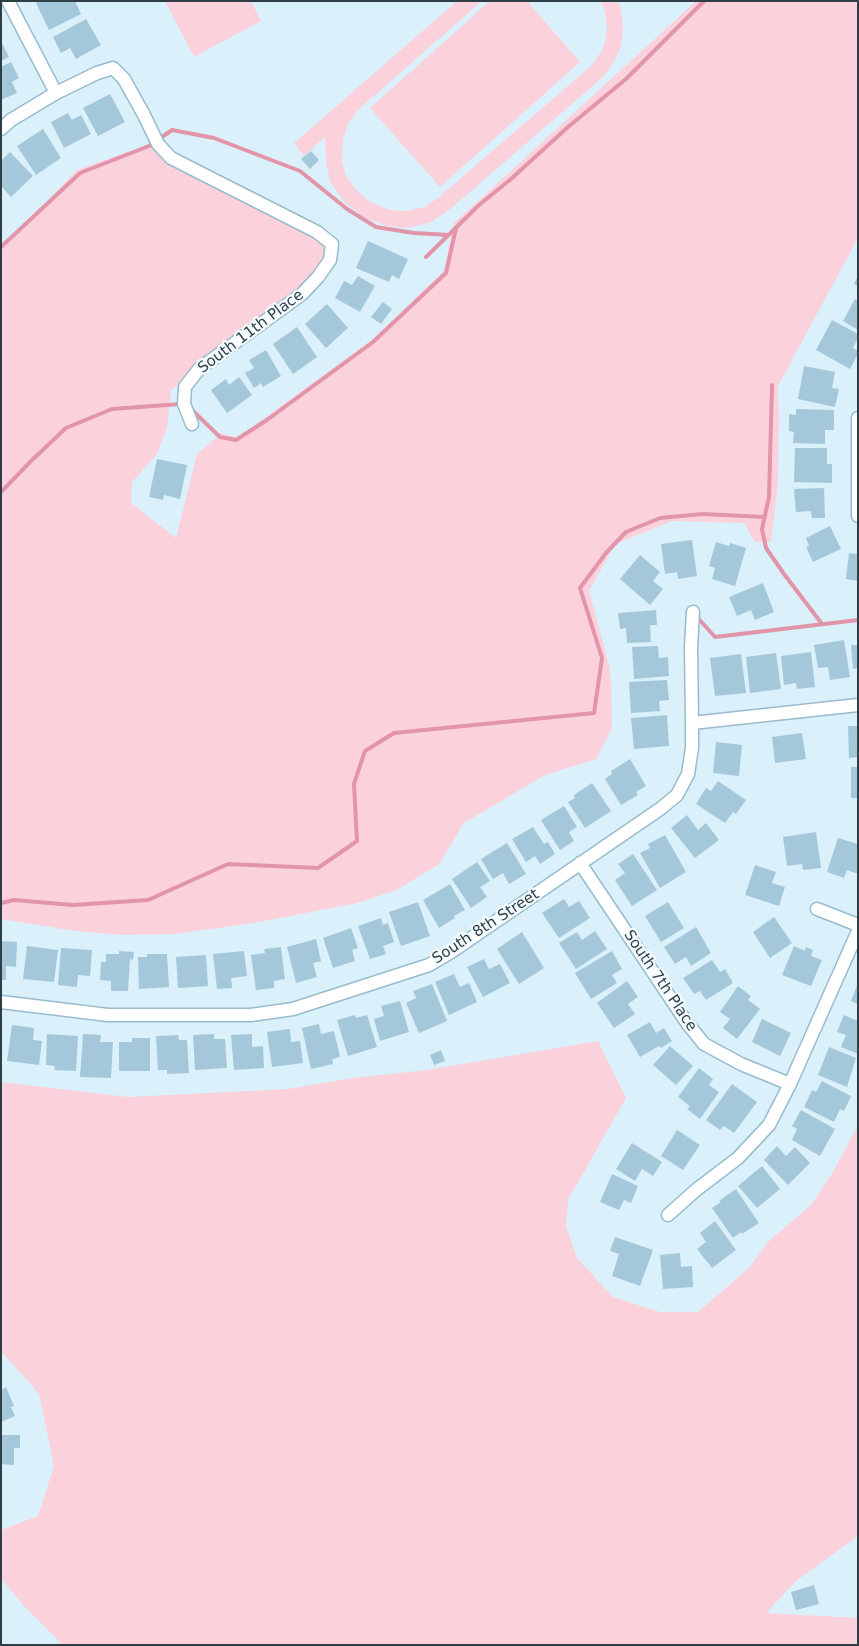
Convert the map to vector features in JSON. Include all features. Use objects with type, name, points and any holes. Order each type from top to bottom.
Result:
[{"type":"street","points":[[1,128],[56,93],[8,1]]},
{"type":"street","name":"South 11th Place","points":[[56,93],[97,73],[113,68],[124,79],[158,144],[171,158],[317,232],[332,244],[330,260],[318,278],[302,294],[199,369],[185,387],[184,404],[192,424]]},
{"type":"street","points":[[858,418],[858,516]]},
{"type":"street","name":"South 8th Street","points":[[1,1002],[108,1016],[251,1015],[293,1009],[429,965],[451,952],[660,809],[677,795],[688,774],[692,748],[691,647],[693,612]]},
{"type":"street","points":[[692,724],[858,704]]},
{"type":"street","name":"South 7th Place","points":[[580,863],[687,1023],[704,1044],[741,1064],[790,1084]]},
{"type":"street","points":[[817,909],[858,925]]},
{"type":"street","points":[[668,1215],[696,1190],[738,1158],[769,1125],[790,1084],[858,931]]},
{"type":"shaded area","points":[[165,1],[251,1],[261,21],[194,57]]},
{"type":"shaded area","points":[[457,1],[482,1],[358,110],[349,122],[343,139],[342,161],[346,176],[357,191],[372,203],[390,210],[408,211],[425,207],[439,197],[591,66],[601,52],[605,42],[607,27],[601,1],[618,1],[623,28],[621,46],[615,60],[603,77],[449,210],[431,222],[409,228],[387,226],[364,217],[345,203],[331,183],[326,164],[325,137],[304,156],[294,143]]},
{"type":"shaded area","points":[[490,1],[527,1],[580,62],[440,187],[370,108]]},
{"type":"shaded area","points":[[696,1],[858,1],[858,238],[778,386],[778,484],[771,542],[755,542],[744,523],[672,521],[615,544],[589,591],[609,664],[611,682],[612,728],[596,759],[545,775],[464,823],[439,864],[397,890],[357,903],[254,923],[174,934],[122,935],[75,931],[1,919],[1,244],[29,220],[77,170],[139,148],[158,144],[332,244],[318,277],[171,390],[167,428],[157,454],[132,482],[131,503],[176,538],[197,454],[222,433],[237,438],[373,339],[444,271],[454,223]]},
{"type":"shaded area","points":[[598,1041],[626,1098],[568,1200],[566,1226],[577,1258],[613,1297],[660,1312],[698,1312],[748,1269],[769,1241],[811,1205],[833,1172],[858,1125],[858,1536],[796,1581],[766,1613],[858,1618],[858,1645],[63,1645],[23,1605],[1,1578],[1,1530],[38,1516],[54,1466],[39,1394],[1,1351],[1,1082],[128,1097],[288,1089],[353,1078],[427,1070]]},
{"type":"building","points":[[40,1],[75,1],[81,14],[49,30],[36,3]]},
{"type":"building","points":[[86,19],[101,45],[76,59],[70,48],[61,53],[53,37]]},
{"type":"building","points":[[1,41],[9,57],[1,61]]},
{"type":"building","points":[[11,62],[19,78],[12,82],[17,93],[1,100],[1,67]]},
{"type":"building","points":[[110,94],[125,122],[98,136],[83,108]]},
{"type":"building","points":[[68,113],[72,120],[81,115],[91,134],[64,148],[51,122]]},
{"type":"building","points":[[43,129],[61,158],[36,175],[17,146]]},
{"type":"building","points":[[311,151],[319,160],[310,169],[301,159]]},
{"type":"building","points":[[10,152],[33,176],[11,197],[1,186],[1,161]]},
{"type":"building","points":[[368,241],[408,259],[399,279],[392,275],[389,282],[356,268]]},
{"type":"building","points":[[858,275],[858,286],[854,284]]},
{"type":"building","points":[[358,276],[375,286],[360,312],[335,298],[344,281],[352,285]]},
{"type":"building","points":[[855,299],[858,301],[858,330],[843,321]]},
{"type":"building","points":[[383,302],[392,309],[381,324],[371,317]]},
{"type":"building","points":[[327,304],[348,328],[326,348],[305,324]]},
{"type":"building","points":[[832,320],[858,334],[853,348],[858,351],[858,354],[850,369],[816,350]]},
{"type":"building","points":[[297,327],[317,357],[293,374],[273,344]]},
{"type":"building","points":[[266,350],[281,376],[263,387],[261,383],[254,388],[245,373],[254,368],[249,360]]},
{"type":"building","points":[[804,366],[835,372],[832,388],[839,389],[835,407],[798,399]]},
{"type":"building","points":[[239,377],[252,395],[227,413],[211,390],[226,379],[229,385]]},
{"type":"building","points":[[796,409],[834,410],[834,430],[825,430],[825,444],[793,443],[794,432],[789,431],[789,414],[796,415]]},
{"type":"building","points":[[795,448],[827,448],[827,464],[832,464],[832,483],[794,482]]},
{"type":"building","points":[[157,459],[187,465],[180,499],[164,495],[163,500],[149,497]]},
{"type":"building","points":[[824,488],[825,518],[812,518],[811,511],[796,512],[794,489]]},
{"type":"building","points":[[830,526],[841,549],[813,562],[806,547],[809,546],[806,538]]},
{"type":"building","points":[[692,540],[697,576],[678,579],[677,572],[665,574],[661,544]]},
{"type":"building","points":[[716,542],[729,546],[730,543],[746,548],[735,586],[712,579],[715,568],[709,566]]},
{"type":"building","points":[[849,553],[858,554],[858,581],[846,579]]},
{"type":"building","points":[[640,555],[660,572],[653,581],[663,589],[650,605],[620,579]]},
{"type":"building","points":[[763,583],[774,612],[755,620],[751,610],[737,616],[729,597]]},
{"type":"building","points":[[656,610],[657,625],[650,625],[651,642],[627,643],[626,628],[620,629],[618,613]]},
{"type":"building","points":[[844,640],[850,677],[830,680],[828,667],[818,668],[814,645]]},
{"type":"building","points":[[851,645],[858,645],[858,668],[853,669]]},
{"type":"building","points":[[658,646],[659,658],[668,657],[669,676],[634,679],[632,647]]},
{"type":"building","points":[[811,652],[815,687],[797,689],[796,683],[784,685],[781,656]]},
{"type":"building","points":[[776,653],[781,689],[750,693],[746,657]]},
{"type":"building","points":[[741,654],[746,693],[715,696],[710,658]]},
{"type":"building","points":[[667,680],[669,700],[659,701],[660,711],[631,713],[629,682]]},
{"type":"building","points":[[667,715],[669,746],[634,749],[631,718]]},
{"type":"building","points":[[848,726],[858,726],[858,757],[849,758]]},
{"type":"building","points":[[802,733],[806,759],[775,763],[772,737]]},
{"type":"building","points":[[716,742],[742,745],[739,776],[713,773]]},
{"type":"building","points":[[630,759],[646,786],[636,792],[638,795],[621,805],[605,779],[612,774],[611,771]]},
{"type":"building","points":[[851,767],[858,767],[858,798],[851,798]]},
{"type":"building","points":[[718,781],[746,800],[736,814],[733,812],[725,823],[696,804],[706,788],[711,791]]},
{"type":"building","points":[[592,783],[611,811],[585,828],[568,802],[575,798],[574,795]]},
{"type":"building","points":[[564,806],[577,827],[569,832],[574,841],[560,850],[541,820]]},
{"type":"building","points":[[687,815],[698,830],[706,823],[719,840],[695,858],[671,828]]},
{"type":"building","points":[[533,827],[544,844],[548,842],[555,854],[540,864],[535,856],[526,862],[512,839]]},
{"type":"building","points":[[816,832],[821,868],[803,870],[802,864],[787,866],[783,837]]},
{"type":"building","points":[[665,835],[686,872],[660,888],[640,853],[650,848],[648,844]]},
{"type":"building","points":[[838,838],[858,844],[858,874],[847,870],[844,878],[827,872]]},
{"type":"building","points":[[507,843],[526,874],[509,884],[503,873],[493,879],[481,859]]},
{"type":"building","points":[[633,854],[657,890],[632,906],[615,880],[625,873],[618,864]]},
{"type":"building","points":[[477,862],[490,881],[480,887],[487,897],[471,908],[452,879]]},
{"type":"building","points":[[755,865],[776,872],[772,883],[785,887],[779,906],[745,895]]},
{"type":"building","points":[[450,884],[465,910],[439,928],[423,900]]},
{"type":"building","points":[[564,899],[569,907],[579,901],[590,918],[559,938],[542,913]]},
{"type":"building","points":[[418,902],[430,936],[401,946],[389,912]]},
{"type":"building","points":[[668,902],[684,928],[661,942],[645,916]]},
{"type":"building","points":[[774,917],[792,943],[770,958],[753,932]]},
{"type":"building","points":[[381,918],[383,925],[388,923],[394,942],[383,946],[386,954],[370,959],[358,926]]},
{"type":"building","points":[[696,927],[711,953],[691,966],[686,957],[675,964],[664,947]]},
{"type":"building","points":[[351,928],[358,948],[352,950],[355,961],[333,968],[323,938]]},
{"type":"building","points":[[595,931],[607,949],[576,969],[559,943],[577,932],[582,940]]},
{"type":"building","points":[[522,932],[544,968],[519,984],[497,949]]},
{"type":"building","points":[[316,939],[321,961],[313,963],[317,977],[296,983],[287,947]]},
{"type":"building","points":[[1,941],[17,942],[16,967],[6,966],[6,980],[1,980]]},
{"type":"building","points":[[27,946],[58,950],[54,982],[23,979]]},
{"type":"building","points":[[794,946],[805,951],[806,947],[813,950],[811,956],[822,960],[811,986],[782,975]]},
{"type":"building","points":[[281,947],[285,979],[274,981],[274,988],[256,990],[251,955],[265,953],[264,949]]},
{"type":"building","points":[[61,948],[92,950],[90,976],[78,975],[77,987],[58,985]]},
{"type":"building","points":[[119,951],[134,952],[133,960],[130,959],[128,991],[111,991],[111,981],[100,980],[101,962],[106,962],[106,954],[119,954]]},
{"type":"building","points":[[244,951],[247,976],[231,978],[232,988],[217,989],[213,954]]},
{"type":"building","points":[[612,951],[622,969],[612,975],[617,983],[591,999],[575,973]]},
{"type":"building","points":[[147,954],[167,954],[169,987],[139,989],[138,957],[147,957]]},
{"type":"building","points":[[206,955],[208,986],[178,988],[176,957]]},
{"type":"building","points":[[484,959],[489,969],[500,964],[510,983],[483,997],[467,967]]},
{"type":"building","points":[[712,960],[720,972],[725,969],[733,983],[706,1000],[700,991],[694,994],[683,978]]},
{"type":"building","points":[[454,974],[460,987],[469,983],[477,1002],[449,1015],[435,982]]},
{"type":"building","points":[[627,981],[638,997],[628,1004],[635,1014],[614,1028],[597,1003]]},
{"type":"building","points":[[858,983],[858,1004],[851,1001]]},
{"type":"building","points":[[432,984],[447,1021],[419,1033],[406,1003],[416,998],[413,991]]},
{"type":"building","points":[[738,986],[751,996],[748,1000],[760,1009],[737,1039],[723,1028],[730,1019],[720,1012]]},
{"type":"building","points":[[400,1001],[409,1032],[380,1041],[374,1019],[384,1016],[381,1006]]},
{"type":"building","points":[[355,1015],[356,1018],[367,1015],[377,1047],[348,1056],[337,1020]]},
{"type":"building","points":[[844,1015],[858,1021],[858,1054],[841,1047],[846,1035],[837,1032]]},
{"type":"building","points":[[762,1019],[791,1033],[780,1056],[752,1042]]},
{"type":"building","points":[[650,1022],[656,1033],[664,1028],[672,1041],[640,1057],[627,1035]]},
{"type":"building","points":[[319,1024],[321,1034],[334,1031],[340,1057],[332,1059],[333,1064],[311,1069],[302,1028]]},
{"type":"building","points":[[12,1025],[34,1028],[33,1040],[42,1041],[39,1065],[7,1061]]},
{"type":"building","points":[[290,1029],[291,1042],[300,1041],[303,1063],[272,1067],[267,1032]]},
{"type":"building","points":[[47,1034],[78,1036],[76,1071],[54,1070],[55,1066],[46,1065]]},
{"type":"building","points":[[83,1034],[101,1035],[100,1042],[113,1042],[111,1078],[80,1077]]},
{"type":"building","points":[[214,1034],[214,1039],[225,1039],[227,1068],[195,1070],[193,1035]]},
{"type":"building","points":[[252,1034],[252,1047],[263,1046],[264,1068],[234,1070],[231,1035]]},
{"type":"building","points":[[178,1035],[179,1040],[187,1040],[189,1073],[167,1074],[167,1070],[158,1070],[156,1036]]},
{"type":"building","points":[[132,1038],[150,1038],[150,1071],[119,1071],[119,1042],[132,1042]]},
{"type":"building","points":[[670,1046],[693,1066],[676,1085],[653,1065]]},
{"type":"building","points":[[829,1047],[856,1058],[847,1087],[818,1075]]},
{"type":"building","points":[[441,1050],[445,1061],[434,1065],[430,1055]]},
{"type":"building","points":[[699,1068],[713,1079],[709,1085],[719,1092],[700,1119],[687,1109],[690,1106],[678,1097]]},
{"type":"building","points":[[822,1081],[851,1096],[844,1111],[840,1109],[834,1122],[804,1107],[812,1090],[816,1092]]},
{"type":"building","points":[[732,1084],[757,1102],[734,1133],[724,1126],[720,1130],[706,1120]]},
{"type":"building","points":[[801,1110],[835,1129],[820,1156],[792,1140],[797,1129],[792,1126]]},
{"type":"building","points":[[677,1130],[700,1145],[683,1170],[661,1156]]},
{"type":"building","points":[[632,1143],[662,1162],[653,1176],[642,1169],[635,1181],[616,1169]]},
{"type":"building","points":[[777,1146],[786,1156],[795,1147],[810,1163],[788,1185],[764,1160]]},
{"type":"building","points":[[762,1166],[780,1189],[757,1208],[738,1186]]},
{"type":"building","points":[[612,1174],[638,1186],[631,1203],[624,1200],[619,1210],[600,1202]]},
{"type":"building","points":[[736,1189],[759,1223],[733,1238],[712,1208]]},
{"type":"building","points":[[715,1221],[736,1250],[712,1268],[697,1249],[706,1242],[700,1233]]},
{"type":"building","points":[[615,1237],[653,1250],[640,1286],[612,1276],[619,1254],[610,1251]]},
{"type":"building","points":[[680,1253],[681,1267],[692,1266],[693,1287],[663,1289],[660,1255]]},
{"type":"building","points":[[6,1387],[14,1406],[11,1407],[15,1416],[1,1422],[1,1390]]},
{"type":"building","points":[[1,1435],[20,1435],[20,1448],[14,1448],[14,1465],[1,1464]]},
{"type":"building","points":[[814,1585],[819,1604],[796,1610],[791,1592]]},
{"type":"waterway","points":[[426,257],[479,205],[626,79],[704,1]]},
{"type":"waterway","points":[[1,247],[80,173],[149,146],[172,130],[214,138],[300,171],[347,209],[376,227],[414,233],[449,235]]},
{"type":"waterway","points":[[191,409],[220,437],[236,440],[267,420],[373,342],[446,273],[456,228]]},
{"type":"waterway","points":[[772,385],[769,497],[762,529],[766,548],[822,624]]},
{"type":"waterway","points":[[1,492],[66,428],[112,409],[181,404]]},
{"type":"waterway","points":[[1,903],[14,900],[73,905],[148,900],[228,864],[318,868],[357,841],[354,784],[365,751],[394,733],[594,713],[602,658],[580,588],[606,553],[626,532],[660,518],[703,514],[765,517]]},
{"type":"waterway","points":[[696,616],[715,637],[858,620]]}]
